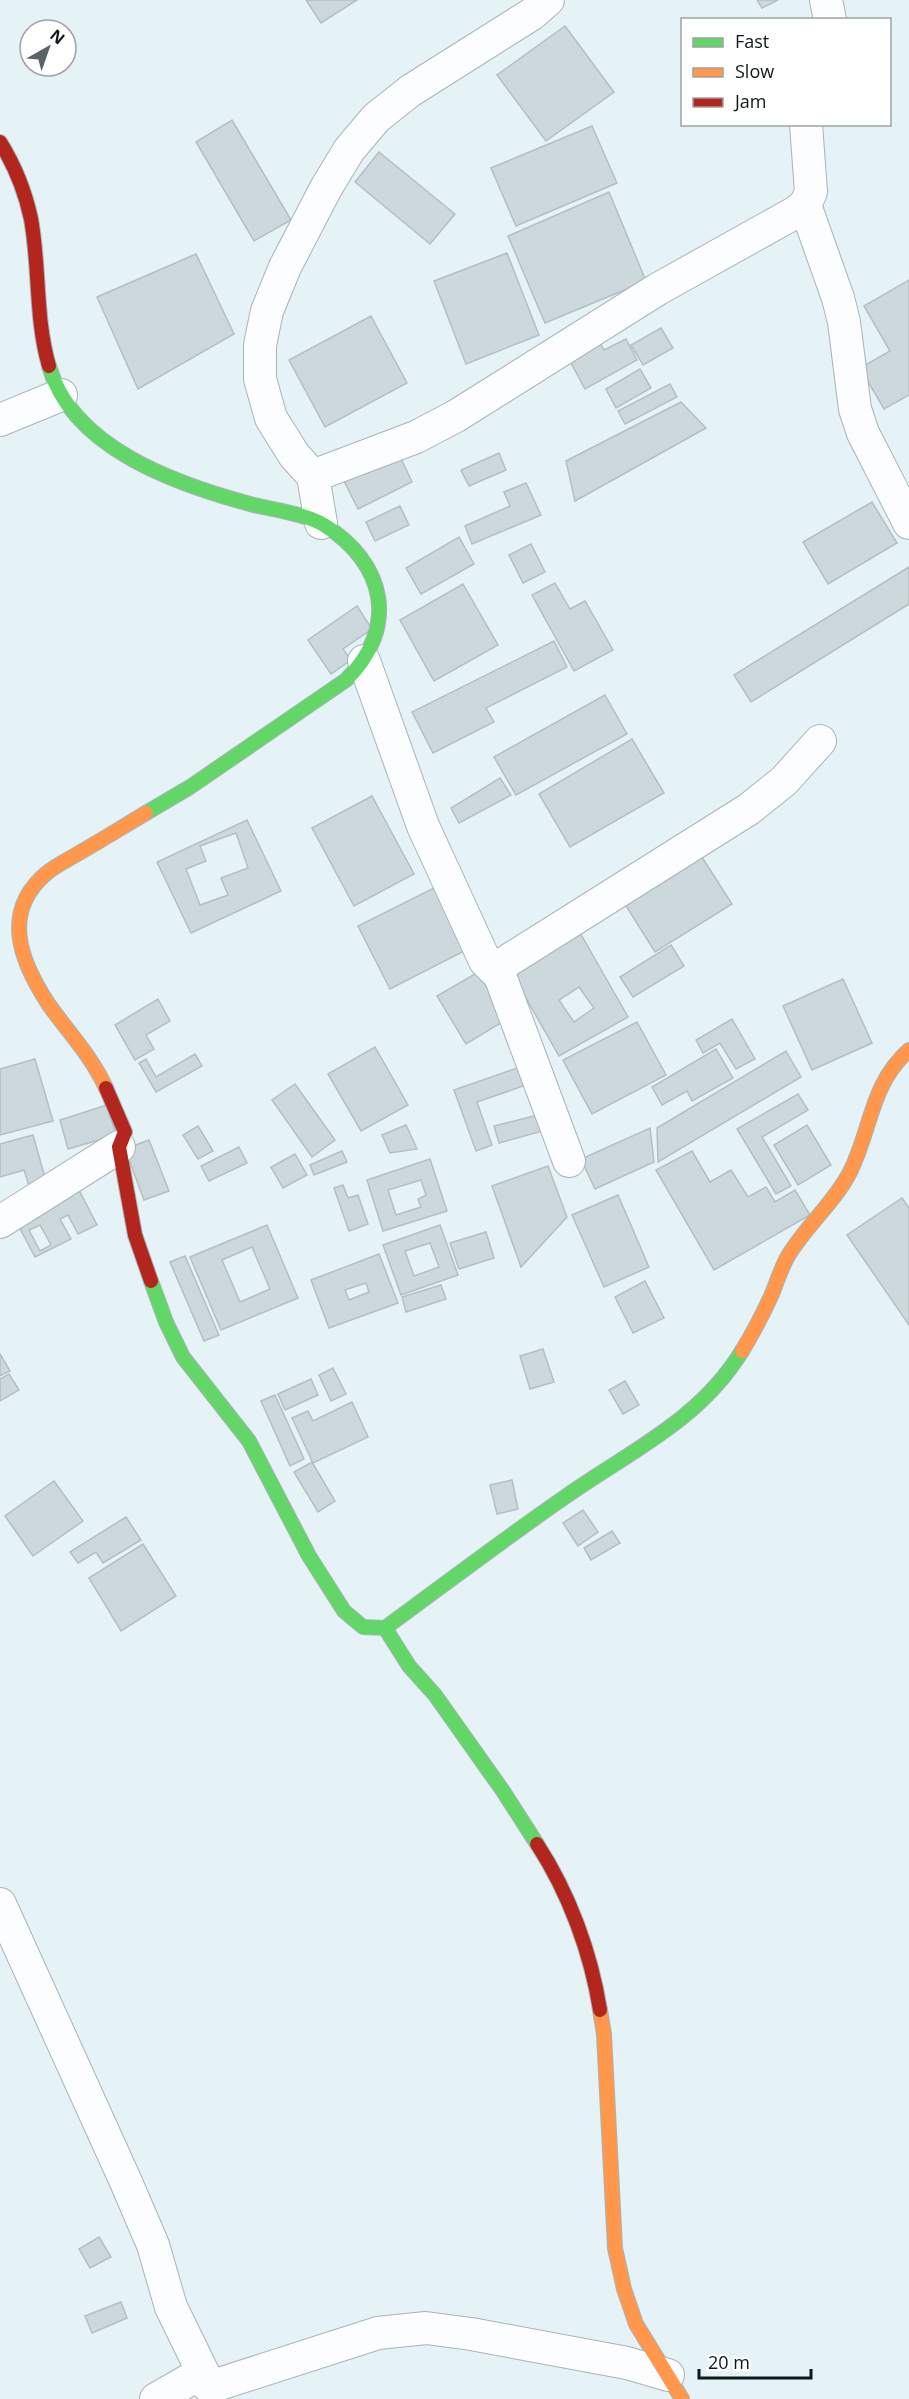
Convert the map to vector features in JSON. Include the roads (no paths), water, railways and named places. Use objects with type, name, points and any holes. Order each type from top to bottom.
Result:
[{"type":"street","points":[[321,523],[313,476],[294,455],[271,418],[260,379],[260,345],[267,311],[285,267],[331,179],[349,150],[376,118],[410,91],[532,14],[548,0]]},
{"type":"street","points":[[826,0],[830,18]]},
{"type":"street","points":[[313,476],[416,437],[456,416],[658,289],[719,253],[785,219],[805,205],[811,192],[806,126]]},
{"type":"street","points":[[0,142],[11,160],[26,195],[32,229],[37,312],[50,368],[61,395],[83,424],[112,447],[149,468],[212,493],[321,523],[368,564],[376,585],[378,609],[374,641],[364,661],[346,680],[190,787],[49,871],[30,889],[21,903],[16,923],[17,948],[29,981],[93,1064],[125,1132],[119,1147],[135,1235],[166,1322],[183,1357],[249,1441],[309,1556],[344,1611],[363,1628],[385,1628],[547,1508],[660,1434],[698,1406],[720,1384],[741,1355],[770,1299],[786,1259],[803,1234],[836,1195],[851,1170],[874,1101],[886,1074],[909,1050]]},
{"type":"street","points":[[805,205],[844,321],[855,409],[863,433],[909,523]]},
{"type":"street","points":[[0,420],[61,395]]},
{"type":"street","points":[[364,661],[423,826],[485,961],[500,976],[568,1161]]},
{"type":"street","points":[[500,976],[501,965],[749,809],[784,781],[820,741]]},
{"type":"street","points":[[0,1222],[119,1147]]},
{"type":"street","points":[[385,1628],[409,1666],[435,1695],[503,1791],[546,1857],[570,1907],[595,1977],[604,2034],[615,2248],[624,2289],[636,2324],[675,2387]]},
{"type":"street","points":[[0,1904],[126,2182],[153,2245],[176,2317],[211,2387]]},
{"type":"street","points":[[156,2399],[211,2387],[378,2333],[426,2328],[471,2334],[627,2363],[675,2387]]}]
